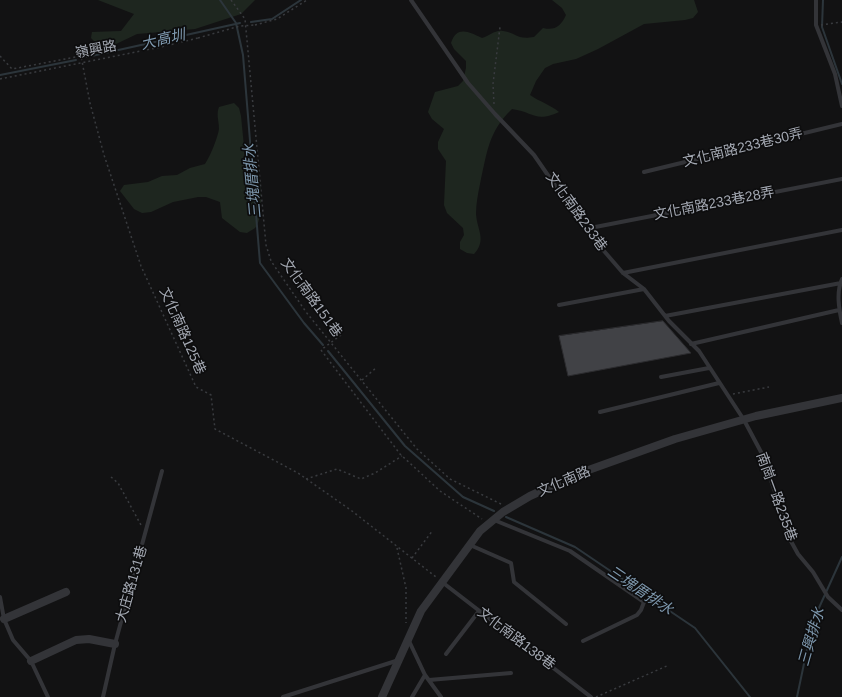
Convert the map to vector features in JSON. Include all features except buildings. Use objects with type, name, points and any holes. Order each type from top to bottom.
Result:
[{"type":"street","name":"文化南路","points":[[382,697],[421,611],[480,531],[510,508],[530,496],[583,472],[675,439],[744,420],[842,398]]},
{"type":"street","points":[[4,619],[66,592]]},
{"type":"street","points":[[31,661],[76,640],[89,638],[115,644]]},
{"type":"lane","name":"文化南路233巷","points":[[411,0],[468,83],[534,155],[585,229],[623,273],[644,289],[665,316],[692,344],[744,420]]},
{"type":"lane","points":[[816,0],[816,25],[834,74],[842,106]]},
{"type":"lane","name":"文化南路233巷30弄","points":[[644,172],[842,124]]},
{"type":"lane","name":"文化南路233巷28弄","points":[[585,229],[842,179]]},
{"type":"lane","points":[[623,273],[842,230]]},
{"type":"lane","points":[[665,316],[841,281],[839,310],[842,323]]},
{"type":"lane","points":[[559,305],[644,289]]},
{"type":"lane","points":[[692,344],[839,310]]},
{"type":"lane","points":[[661,377],[709,368]]},
{"type":"lane","points":[[600,412],[719,383]]},
{"type":"lane","name":"南崗一路235巷","points":[[744,420],[761,452],[779,502],[787,534],[798,554],[813,572],[828,597],[842,610]]},
{"type":"lane","name":"大庄路131巷","points":[[103,697],[115,644],[162,471]]},
{"type":"lane","points":[[491,522],[570,550],[644,602],[637,615],[583,640]]},
{"type":"lane","points":[[469,545],[511,563],[514,582],[566,624]]},
{"type":"lane","name":"文化南路138巷","points":[[442,582],[591,697]]},
{"type":"lane","points":[[0,597],[4,619],[13,640],[31,661],[48,697]]},
{"type":"lane","points":[[446,654],[479,611]]},
{"type":"lane","points":[[408,641],[425,675],[441,697]]},
{"type":"lane","points":[[283,697],[400,659]]},
{"type":"lane","points":[[429,680],[511,673]]},
{"type":"lane","points":[[412,697],[425,675]]},
{"type":"path","name":"文化南路151巷","points":[[231,0],[245,19],[266,245],[271,261],[306,312],[417,449],[450,479],[510,508]]},
{"type":"path","name":"嶺興路","points":[[0,79],[161,47],[240,26],[255,25],[277,19],[307,0]]},
{"type":"path","points":[[816,25],[842,22]]},
{"type":"path","points":[[495,114],[493,84],[500,27]]},
{"type":"path","points":[[0,56],[12,68],[81,56],[83,63]]},
{"type":"path","name":"文化南路125巷","points":[[83,63],[90,103],[104,155],[142,266],[196,388],[211,396],[215,429],[306,479],[352,511],[442,582]]},
{"type":"path","points":[[341,335],[321,350],[402,456],[440,491],[491,522]]},
{"type":"path","points":[[362,380],[376,368]]},
{"type":"path","points":[[727,396],[769,387]]},
{"type":"path","points":[[306,479],[337,469],[361,479],[375,473],[402,456]]},
{"type":"path","points":[[111,477],[118,483],[141,525],[145,538]]},
{"type":"path","points":[[412,558],[433,530]]},
{"type":"path","points":[[397,548],[406,588],[407,626]]},
{"type":"path","points":[[596,697],[669,665]]},
{"type":"shaded area","points":[[98,0],[255,0],[241,14],[195,29],[137,34],[116,44],[100,47],[91,38],[92,32],[121,31],[134,14]]},
{"type":"shaded area","points":[[552,0],[694,0],[698,12],[693,18],[685,20],[644,24],[576,59],[553,64],[545,68],[536,81],[530,95],[559,112],[545,117],[539,117],[512,109],[498,126],[493,135],[487,153],[477,199],[476,214],[481,239],[480,244],[474,254],[467,253],[460,249],[460,242],[464,235],[463,228],[447,213],[444,205],[446,161],[438,149],[438,142],[444,129],[432,119],[428,112],[435,92],[458,86],[463,81],[466,61],[454,49],[451,43],[454,37],[460,32],[468,32],[482,38],[500,31],[508,32],[524,38],[534,37],[543,28],[551,29],[560,25],[566,15],[562,8]]},
{"type":"shaded area","points":[[234,103],[239,108],[241,116],[247,178],[260,180],[260,212],[258,224],[255,228],[247,233],[240,232],[222,218],[220,202],[206,197],[173,202],[151,212],[142,213],[134,209],[120,191],[124,185],[148,182],[162,176],[177,175],[190,168],[205,164],[219,129],[219,107]]},
{"type":"waterway","name":"三塊厝排水","points":[[220,0],[236,23],[243,55],[260,263],[304,323],[323,345]]},
{"type":"waterway","name":"大高圳","points":[[251,22],[272,19],[301,0]]},
{"type":"waterway","name":"三興排水","points":[[823,0],[822,27],[842,84]]},
{"type":"waterway","name":"大高圳","points":[[87,57],[240,23]]},
{"type":"waterway","name":"大高圳","points":[[0,75],[76,60]]},
{"type":"waterway","name":"三塊厝排水","points":[[328,351],[405,446],[463,497],[494,511]]},
{"type":"waterway","name":"三塊厝排水","points":[[506,517],[575,547],[695,628],[750,697]]},
{"type":"waterway","name":"三興排水","points":[[797,697],[813,621],[842,557]]}]
